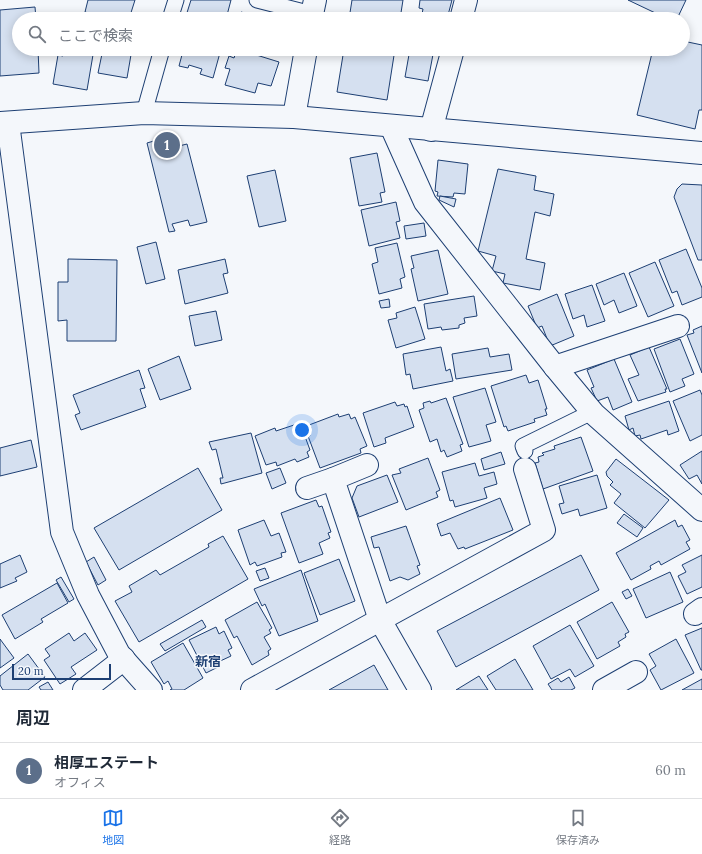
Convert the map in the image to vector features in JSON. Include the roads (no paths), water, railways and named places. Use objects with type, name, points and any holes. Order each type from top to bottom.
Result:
[{"type":"street","points":[[463,12],[466,0]]},
{"type":"street","points":[[294,117],[305,56]]},
{"type":"street","points":[[431,130],[451,56]]},
{"type":"street","points":[[151,690],[119,654],[88,595],[62,532],[4,123],[144,113],[294,117],[702,153]]},
{"type":"street","points":[[391,126],[426,202],[555,367],[592,412],[702,510]]},
{"type":"street","points":[[555,367],[678,326]]},
{"type":"street","points":[[252,690],[544,530],[525,460]]},
{"type":"street","points":[[307,488],[367,465]]},
{"type":"street","points":[[333,479],[380,620],[420,690]]},
{"type":"street","points":[[84,690],[124,659]]},
{"type":"street","points":[[604,690],[636,672]]},
{"type":"lane","points":[[172,12],[176,0]]},
{"type":"lane","points":[[257,0],[312,11]]},
{"type":"lane","points":[[144,113],[160,56]]},
{"type":"lane","points":[[525,460],[523,446],[592,412]]},
{"type":"place","name":"相厚エステート","points":[[167,145]]},
{"type":"district","name":"新宿","points":[[208,661]]}]
